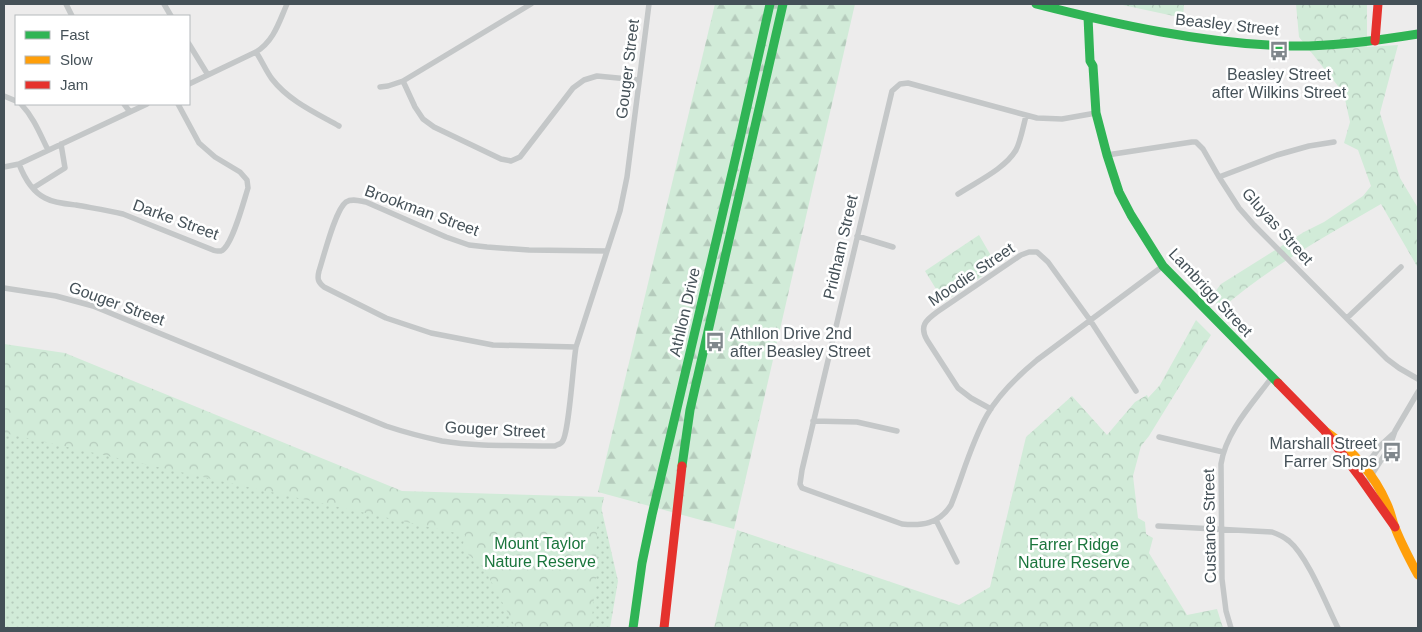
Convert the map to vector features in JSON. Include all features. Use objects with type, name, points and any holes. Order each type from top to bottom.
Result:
[{"type":"main road","name":"Athllon Drive","points":[[633,628],[642,563],[652,515],[770,4]]},
{"type":"main road","name":"Athllon Drive","points":[[664,628],[684,444],[690,410],[783,4]]},
{"type":"main road","name":"Beasley Street","points":[[1036,4],[1090,18],[1183,36],[1266,45],[1339,45],[1418,34]]},
{"type":"main road","points":[[1375,41],[1378,4]]},
{"type":"main road","name":"Lambrigg Street","points":[[1090,18],[1090,61],[1093,66],[1096,113],[1119,192],[1127,207],[1163,266],[1324,430],[1333,445],[1361,472],[1368,481],[1380,509],[1395,527],[1418,573]]},
{"type":"street","points":[[164,4],[170,15]]},
{"type":"street","points":[[190,84],[265,47],[271,39],[287,4]]},
{"type":"street","points":[[380,87],[403,81],[531,4]]},
{"type":"street","name":"Gouger Street","points":[[4,288],[56,296],[93,306],[386,426],[413,434],[443,441],[475,444],[555,446],[562,443],[565,437],[570,407],[576,347],[620,210],[627,177],[649,4]]},
{"type":"street","points":[[190,46],[208,75]]},
{"type":"street","points":[[256,52],[272,78],[284,91],[296,101],[339,126]]},
{"type":"street","points":[[403,81],[423,119],[434,127],[501,160],[511,162],[520,157],[573,88],[584,80],[596,76],[639,80]]},
{"type":"street","name":"Pridham Street","points":[[936,520],[919,525],[902,524],[802,488],[800,484],[888,101],[896,86],[908,83],[1026,116],[1048,120],[1096,113]]},
{"type":"street","points":[[22,105],[37,126],[48,150]]},
{"type":"street","points":[[125,105],[130,112]]},
{"type":"street","points":[[4,167],[19,164],[145,105]]},
{"type":"street","name":"Darke Street","points":[[19,164],[23,175],[33,188],[46,199],[123,214],[212,250],[220,251],[226,247],[231,238],[248,183],[240,172],[215,157],[199,143],[179,105]]},
{"type":"street","points":[[958,194],[1002,166],[1011,158],[1020,142],[1026,116]]},
{"type":"street","name":"Gluyas Street","points":[[1107,155],[1196,142],[1203,149],[1239,208],[1254,225],[1387,359],[1418,379]]},
{"type":"street","points":[[1219,177],[1277,155],[1309,146],[1334,142]]},
{"type":"street","points":[[33,188],[65,168],[61,144]]},
{"type":"street","name":"Brookman Street","points":[[576,347],[493,346],[430,333],[386,318],[324,287],[318,282],[317,277],[336,217],[341,207],[347,201],[353,200],[366,202],[469,245],[529,250],[606,251]]},
{"type":"street","points":[[857,236],[893,247]]},
{"type":"street","name":"Moodie Street","points":[[991,409],[958,388],[924,334],[924,326],[928,319],[1021,255],[1029,252],[1037,252],[1048,262],[1090,320],[1136,391]]},
{"type":"street","points":[[957,562],[936,520],[945,514],[950,505],[974,443],[991,409],[1023,372],[1057,344],[1163,266]]},
{"type":"street","points":[[1347,318],[1401,267]]},
{"type":"street","name":"Custance Street","points":[[1231,628],[1226,611],[1222,579],[1221,464],[1223,452],[1237,426],[1272,377]]},
{"type":"street","points":[[1368,481],[1389,448],[1395,431],[1418,392]]},
{"type":"street","points":[[813,421],[857,422],[897,432]]},
{"type":"street","points":[[1361,472],[1382,444],[1395,431]]},
{"type":"street","points":[[1159,437],[1223,452]]},
{"type":"street","points":[[1158,526],[1272,532],[1290,541],[1309,568],[1338,628]]},
{"type":"green space","points":[[715,4],[855,4],[734,529],[598,492]]},
{"type":"green space","points":[[1118,4],[1184,4],[1183,18]]},
{"type":"green space","points":[[1296,4],[1367,4],[1367,47],[1398,45],[1380,113],[1400,178],[1418,208],[1418,268],[1381,204],[1278,266],[1221,309],[1211,297],[1221,284],[1304,232],[1324,222],[1363,196],[1371,186],[1358,150],[1344,143],[1350,122],[1345,99],[1338,86],[1299,37]]},
{"type":"green space","points":[[979,235],[997,266],[944,302],[925,271]]},
{"type":"green space","name":"Farrer Ridge Nature Reserve","points":[[1196,320],[1211,335],[1141,446],[1133,476],[1138,518],[1145,522],[1146,534],[1153,538],[1149,553],[1187,615],[1217,609],[1223,628],[714,628],[737,530],[959,605],[990,587],[1026,437],[1072,396],[1107,435],[1135,402],[1147,395],[1148,398],[1160,385]]},
{"type":"green space","name":"Mount Taylor Nature Reserve","points":[[4,344],[65,353],[402,491],[604,497],[597,529],[596,578],[591,628],[516,628],[484,568],[462,549],[465,535],[4,433]]},
{"type":"green space","points":[[4,345],[403,492],[599,498],[618,581],[610,628],[4,628]]},
{"type":"traffic: fast","points":[[633,628],[642,563],[652,515],[770,4]]},
{"type":"traffic: fast","points":[[682,466],[690,410],[783,4]]},
{"type":"traffic: fast","points":[[1036,4],[1160,32],[1254,44],[1319,46],[1418,34]]},
{"type":"traffic: fast","points":[[1088,17],[1090,61],[1093,66],[1096,113],[1119,192],[1163,266],[1278,383]]},
{"type":"traffic: slow","points":[[1325,431],[1353,454],[1369,472],[1382,493],[1401,541],[1418,575]]},
{"type":"traffic: jam","points":[[1375,41],[1378,4]]},
{"type":"traffic: jam","points":[[1278,383],[1324,430],[1395,527]]},
{"type":"traffic: jam","points":[[664,628],[682,466]]},
{"type":"place","name":"Beasley Street after Wilkins Street","points":[[1279,51]]},
{"type":"place","name":"Athllon Drive 2nd after Beasley Street","points":[[715,342]]},
{"type":"place","name":"Marshall Street Farrer Shops","points":[[1392,452]]}]
